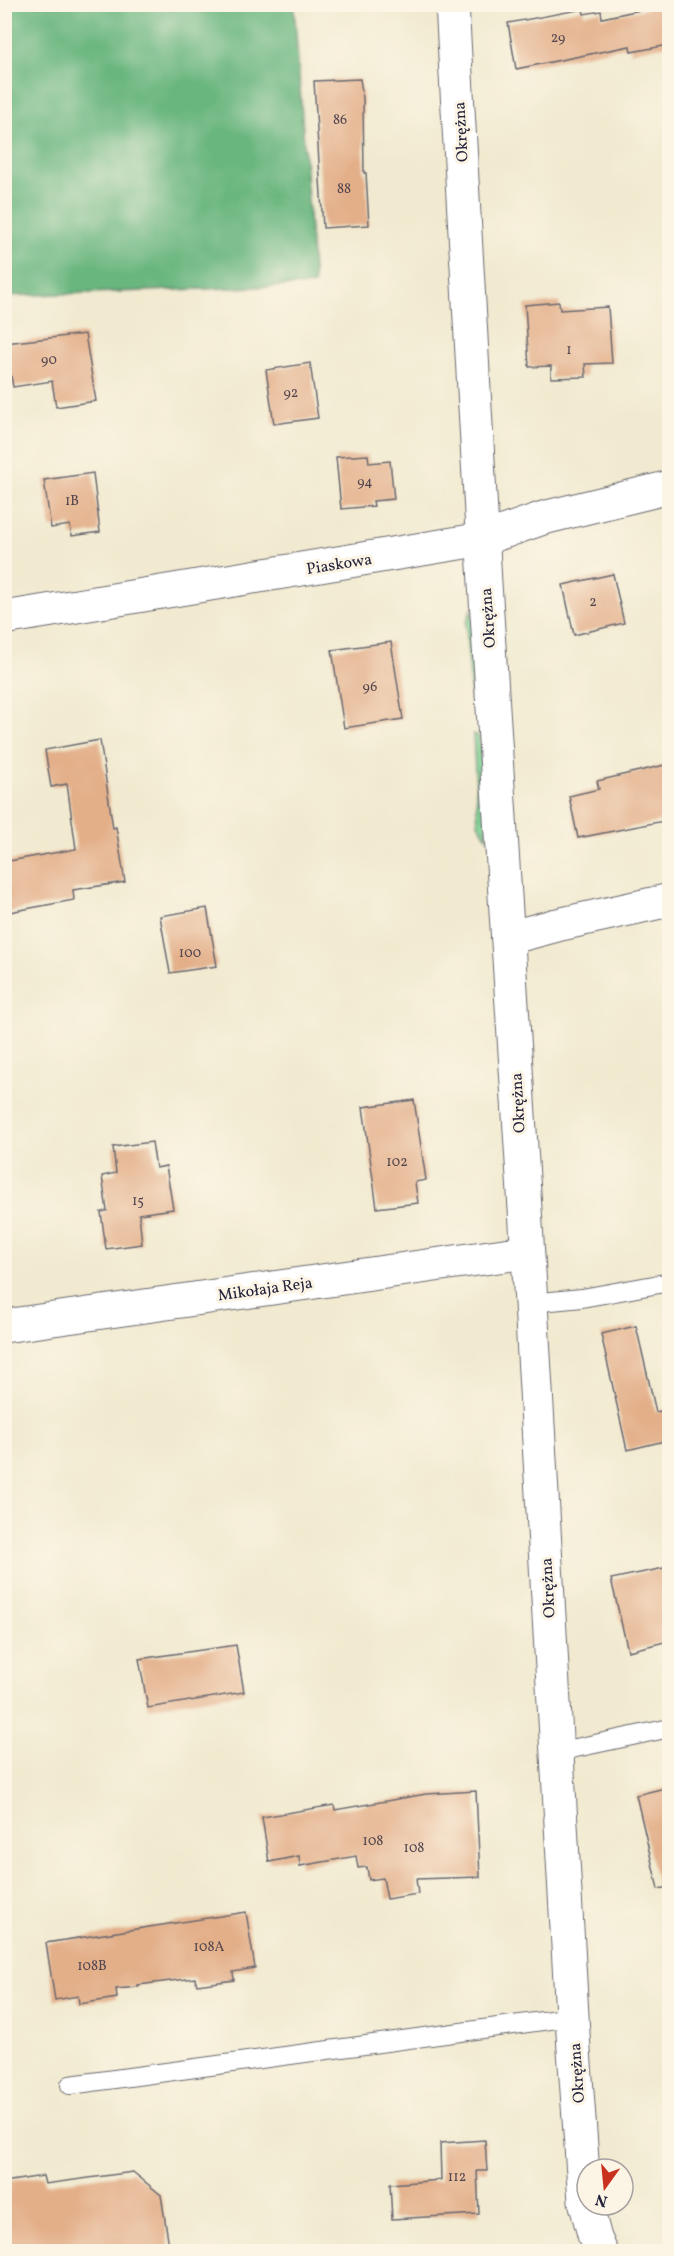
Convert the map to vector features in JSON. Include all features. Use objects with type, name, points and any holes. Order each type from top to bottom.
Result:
[{"type":"street","name":"Okrężna","points":[[452,4],[582,2157]]},
{"type":"street","name":"Piaskowa","points":[[4,618],[483,539],[543,518],[669,487]]},
{"type":"street","points":[[508,938],[557,924],[669,900]]},
{"type":"street","name":"Mikołaja Reja","points":[[4,1326],[526,1252]]},
{"type":"street","name":"Okrężna","points":[[576,2252],[582,2217]]},
{"type":"street","name":"Okrężna","points":[[589,2217],[601,2252]]},
{"type":"lane","points":[[531,1303],[582,1298],[669,1282]]},
{"type":"lane","points":[[557,1752],[669,1728]]},
{"type":"lane","points":[[70,2085],[572,2017]]},
{"type":"green space","points":[[4,5],[294,5],[314,285],[5,296]]},
{"type":"green space","points":[[472,608],[477,703],[472,707],[466,624]]},
{"type":"green space","points":[[473,734],[479,736],[487,838],[478,823]]},
{"type":"building","points":[[669,4],[669,45],[631,52],[630,46],[516,69],[508,23],[583,9],[584,14],[601,11],[602,18]]},
{"type":"building","points":[[360,79],[363,98],[364,173],[366,173],[369,225],[323,228],[314,81]]},
{"type":"building","points":[[559,302],[560,310],[608,307],[612,363],[585,364],[586,377],[551,378],[551,366],[529,367],[525,305]]},
{"type":"building","points":[[85,334],[96,401],[56,407],[52,381],[13,387],[5,343]]},
{"type":"building","points":[[310,363],[318,418],[274,424],[266,370]]},
{"type":"building","points":[[368,455],[369,463],[390,461],[394,499],[373,501],[374,506],[341,509],[336,457]]},
{"type":"building","points":[[93,473],[100,532],[72,536],[70,525],[51,528],[44,480]]},
{"type":"building","points":[[613,574],[624,623],[574,635],[563,585]]},
{"type":"building","points":[[391,642],[403,719],[344,728],[332,650]]},
{"type":"building","points":[[100,740],[113,828],[116,827],[125,882],[73,890],[74,900],[4,913],[4,862],[76,849],[67,784],[51,787],[45,750]]},
{"type":"building","points":[[669,764],[669,820],[578,838],[569,796],[599,789],[597,781]]},
{"type":"building","points":[[207,908],[217,966],[170,973],[160,916]]},
{"type":"building","points":[[414,1100],[426,1180],[415,1182],[418,1203],[377,1208],[363,1107]]},
{"type":"building","points":[[152,1142],[156,1168],[166,1166],[173,1209],[139,1214],[142,1244],[106,1249],[101,1212],[107,1211],[102,1176],[116,1173],[113,1147]]},
{"type":"building","points":[[636,1326],[656,1412],[669,1409],[669,1440],[627,1450],[601,1334]]},
{"type":"building","points":[[669,1567],[669,1641],[628,1651],[611,1579]]},
{"type":"building","points":[[236,1645],[244,1692],[148,1708],[139,1659]]},
{"type":"building","points":[[669,1787],[669,1887],[658,1889],[636,1795]]},
{"type":"building","points":[[476,1791],[480,1877],[416,1879],[418,1894],[387,1899],[383,1878],[369,1880],[367,1867],[358,1868],[356,1856],[300,1866],[299,1856],[269,1862],[262,1817],[334,1805],[335,1810],[426,1794]]},
{"type":"building","points":[[246,1912],[255,1968],[233,1972],[234,1980],[197,1985],[195,1978],[138,1985],[138,1987],[116,1989],[117,1998],[79,2004],[78,1996],[55,2000],[46,1943]]},
{"type":"building","points":[[485,2140],[487,2171],[477,2171],[479,2214],[392,2219],[390,2184],[441,2180],[440,2143]]},
{"type":"building","points":[[133,2172],[161,2195],[170,2252],[4,2252],[4,2182],[43,2176],[45,2184]]}]
